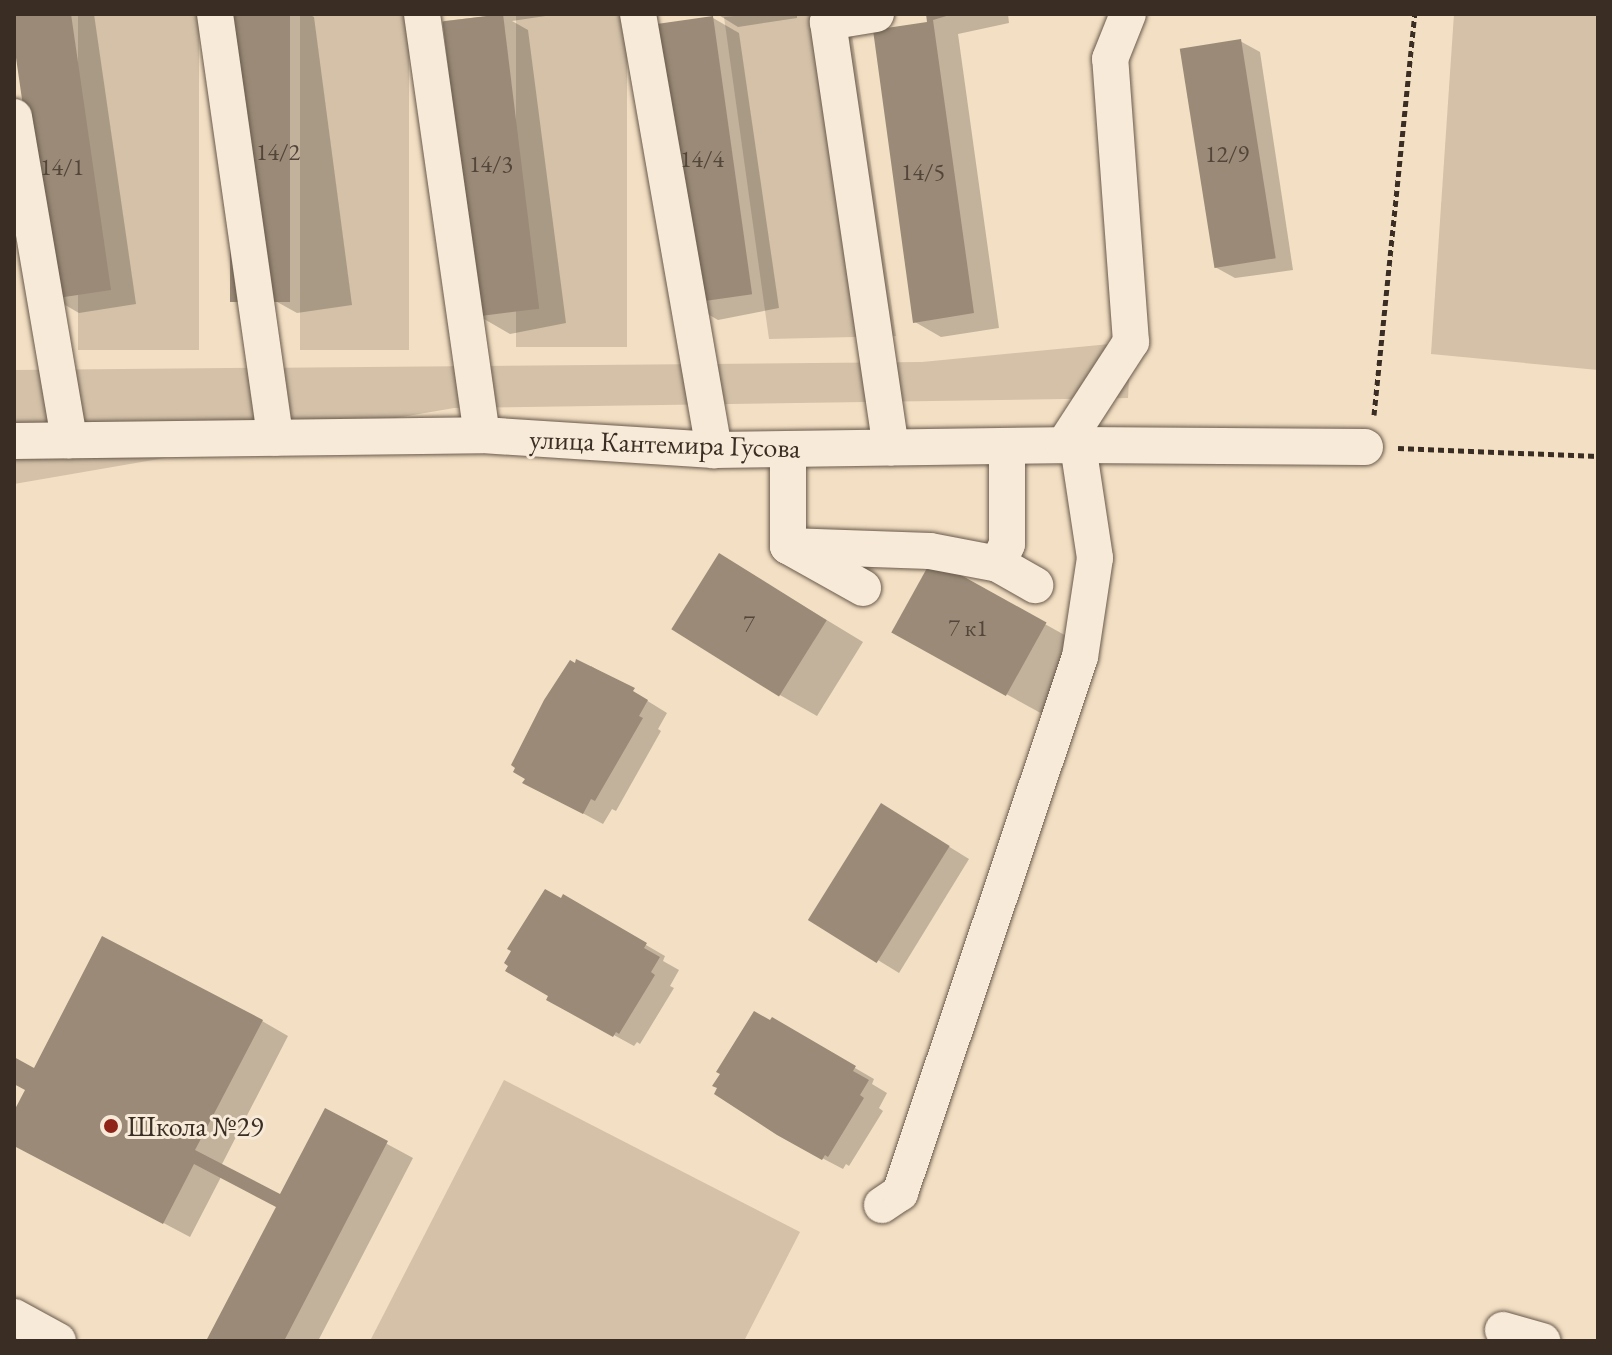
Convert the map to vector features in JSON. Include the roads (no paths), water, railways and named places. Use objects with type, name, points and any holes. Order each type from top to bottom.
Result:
[{"type":"street","points":[[215,14],[275,438]]},
{"type":"street","points":[[422,14],[482,435]]},
{"type":"street","points":[[638,14],[714,450]]},
{"type":"street","points":[[876,14],[828,22],[891,447]]},
{"type":"street","points":[[882,1205],[900,1193],[1080,657],[1095,558],[1071,445],[1131,342],[1110,59],[1128,14]]},
{"type":"street","points":[[14,117],[69,440]]},
{"type":"street","name":"улица Кантемира Гусова","points":[[14,441],[482,435],[714,450],[1071,445],[1368,447]]},
{"type":"street","points":[[998,564],[1007,544],[1007,448]]},
{"type":"street","points":[[788,449],[788,546]]},
{"type":"street","points":[[788,546],[930,551],[998,564],[1035,585]]},
{"type":"street","points":[[788,546],[863,588]]},
{"type":"street","points":[[14,1317],[58,1341]]},
{"type":"street","points":[[1503,1330],[1542,1341]]},
{"type":"place","name":"Школа №29","points":[[111,1126]]}]
